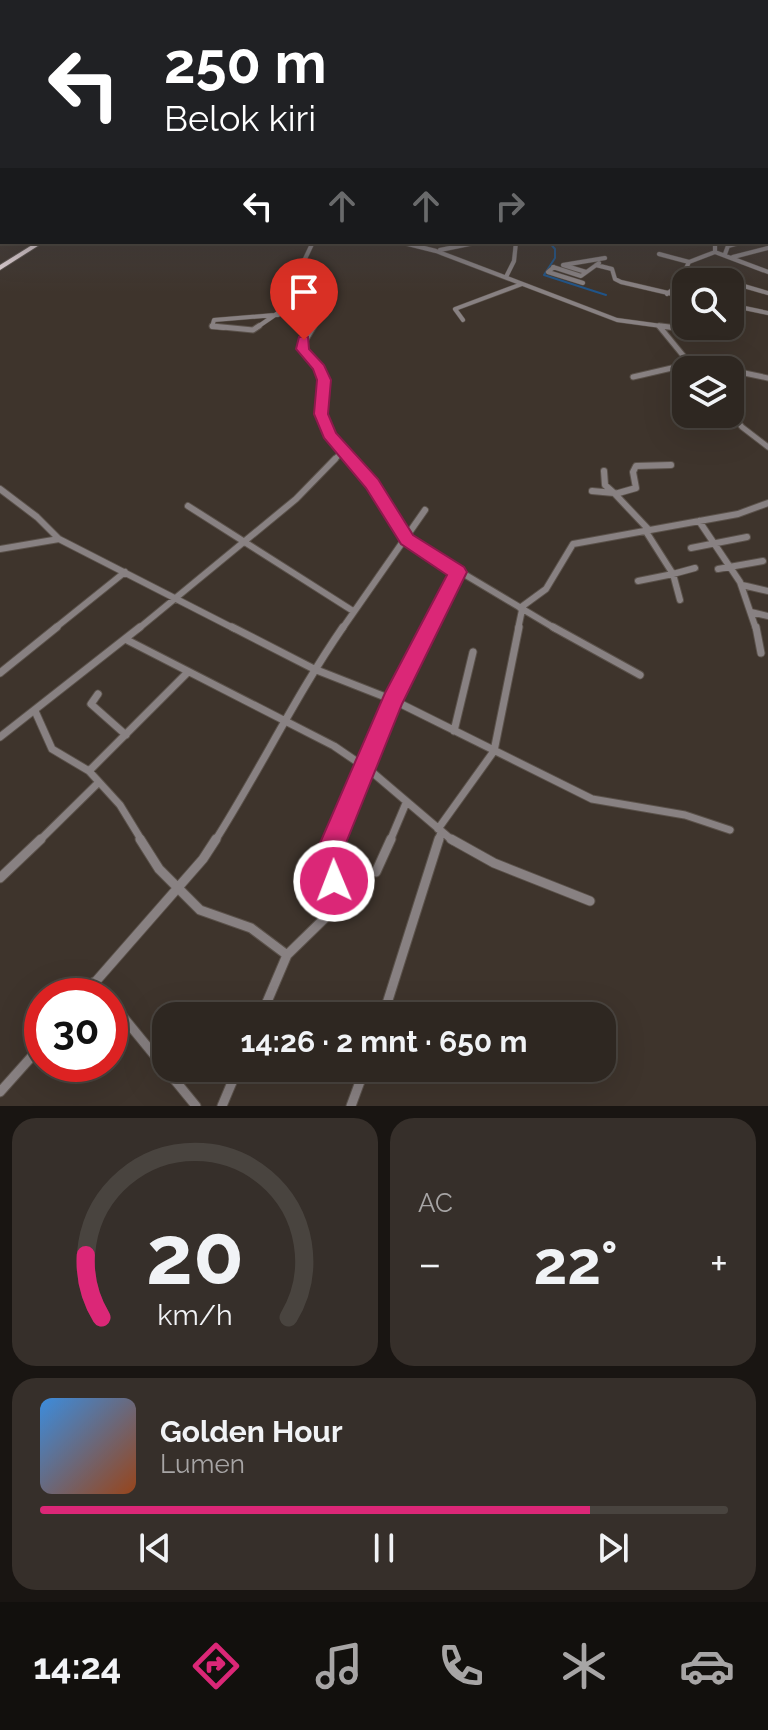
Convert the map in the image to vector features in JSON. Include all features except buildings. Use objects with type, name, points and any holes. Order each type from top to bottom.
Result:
[{"type":"highway","points":[[0,266],[35,244]]},
{"type":"street","points":[[312,244],[303,263],[326,304],[302,346],[322,373],[322,420],[342,452],[372,483],[407,540],[521,609],[640,675]]},
{"type":"street","points":[[408,244],[436,251],[631,323],[672,326]]},
{"type":"street","points":[[436,251],[469,244]]},
{"type":"street","points":[[506,277],[517,251],[516,244]]},
{"type":"street","points":[[715,244],[715,252]]},
{"type":"street","points":[[725,254],[728,246],[735,244]]},
{"type":"street","points":[[733,257],[768,248]]},
{"type":"street","points":[[659,254],[689,262],[715,252],[768,272]]},
{"type":"street","points":[[553,267],[581,276],[605,258],[563,265]]},
{"type":"street","points":[[686,268],[689,262]]},
{"type":"street","points":[[583,283],[548,272],[559,263],[586,272]]},
{"type":"street","points":[[596,265],[612,269],[615,279],[621,282],[672,295]]},
{"type":"street","points":[[463,320],[455,309],[524,284]]},
{"type":"street","points":[[744,286],[768,293]]},
{"type":"street","points":[[667,294],[672,290]]},
{"type":"street","points":[[278,315],[214,320],[212,327],[253,330],[278,315],[299,299],[321,297]]},
{"type":"street","points":[[562,306],[568,301]]},
{"type":"street","points":[[744,308],[768,313]]},
{"type":"street","points":[[589,320],[593,311]]},
{"type":"street","points":[[659,326],[683,356]]},
{"type":"street","points":[[633,377],[672,367]]},
{"type":"street","points":[[744,373],[768,378]]},
{"type":"street","points":[[743,428],[768,447]]},
{"type":"street","points":[[0,737],[246,543],[342,452]]},
{"type":"street","points":[[592,491],[614,494],[636,488],[633,472],[636,466],[671,465]]},
{"type":"street","points":[[604,471],[605,485],[647,530],[673,574],[680,600]]},
{"type":"street","points":[[0,489],[37,517],[59,539],[314,669],[393,700],[592,799],[685,815],[730,830]]},
{"type":"street","points":[[387,1002],[439,830],[494,751],[521,609],[546,589],[573,544],[738,514],[768,503]]},
{"type":"street","points":[[188,506],[353,611]]},
{"type":"street","points":[[98,978],[203,859],[228,822],[314,669],[407,540],[425,510]]},
{"type":"street","points":[[699,521],[734,566],[764,643],[761,653]]},
{"type":"street","points":[[691,548],[747,537]]},
{"type":"street","points":[[0,549],[59,539]]},
{"type":"street","points":[[718,569],[763,561]]},
{"type":"street","points":[[638,581],[695,568]]},
{"type":"street","points":[[0,673],[125,572]]},
{"type":"street","points":[[267,1002],[287,955],[326,917],[334,881],[333,843],[393,700],[458,572]]},
{"type":"street","points":[[742,585],[768,591]]},
{"type":"street","points":[[751,612],[768,616]]},
{"type":"street","points":[[125,639],[187,673],[286,718],[365,766],[439,830],[526,877],[590,901]]},
{"type":"street","points":[[454,731],[473,652]]},
{"type":"street","points":[[89,771],[187,673]]},
{"type":"street","points":[[98,694],[91,704],[126,735]]},
{"type":"street","points":[[35,711],[52,749],[89,771],[120,805],[159,869],[200,910],[251,928],[287,955]]},
{"type":"street","points":[[0,878],[98,783]]},
{"type":"street","points":[[376,872],[406,803]]},
{"type":"street","points":[[128,1023],[196,1106]]},
{"type":"street","points":[[0,1092],[24,1065]]},
{"type":"street","points":[[222,1106],[232,1082]]},
{"type":"street","points":[[351,1106],[360,1082]]},
{"type":"waterway","points":[[551,244],[555,249],[555,258],[544,275],[606,295]]},
{"type":"route","points":[[304,340],[303,349],[320,368],[324,380],[321,414],[329,435],[372,483],[407,540],[458,572],[393,700],[333,843],[334,881]]}]
